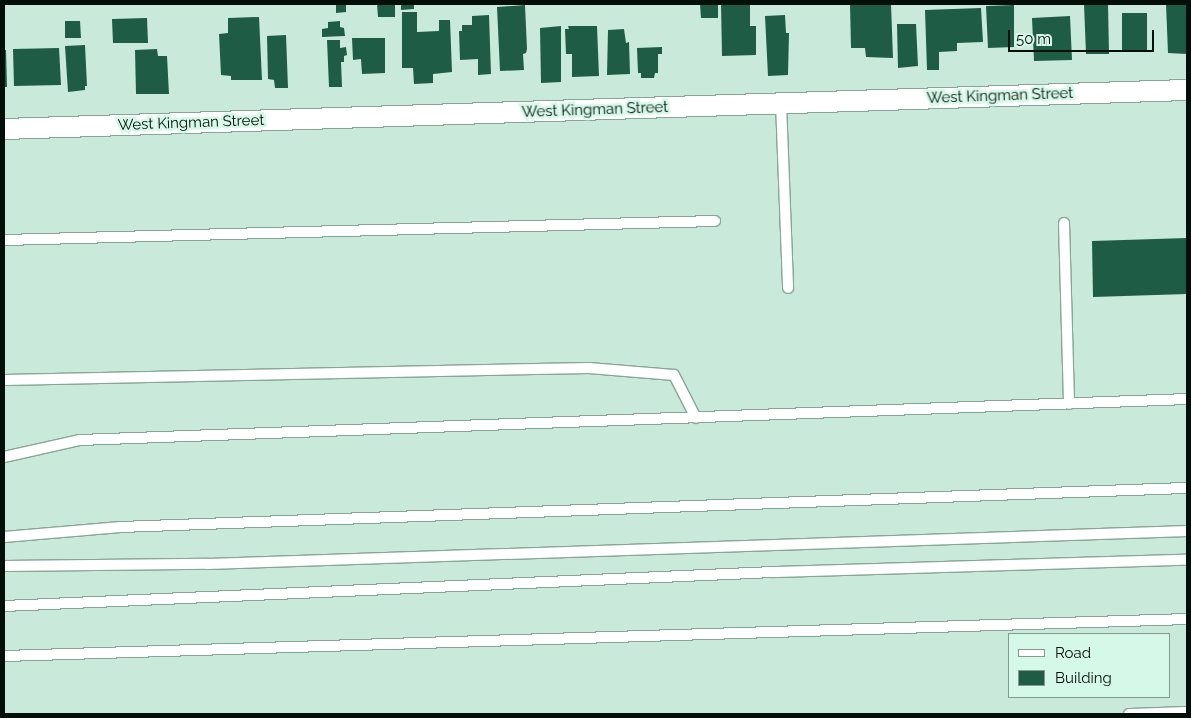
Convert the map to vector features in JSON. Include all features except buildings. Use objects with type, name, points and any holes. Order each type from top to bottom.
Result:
[{"type":"street","name":"West Kingman Street","points":[[4,130],[1187,90]]},
{"type":"lane","points":[[781,103],[788,288]]},
{"type":"lane","points":[[4,240],[715,222]]},
{"type":"lane","points":[[1064,223],[1069,404]]},
{"type":"lane","points":[[4,380],[588,368],[674,375],[696,418]]},
{"type":"lane","points":[[4,456],[80,440],[1187,400]]},
{"type":"lane","points":[[4,537],[121,527],[1187,488]]},
{"type":"lane","points":[[4,566],[208,564],[1187,531]]},
{"type":"lane","points":[[4,606],[763,573],[1187,560]]},
{"type":"lane","points":[[4,656],[1187,619]]},
{"type":"lane","points":[[1129,714],[1187,712]]}]
